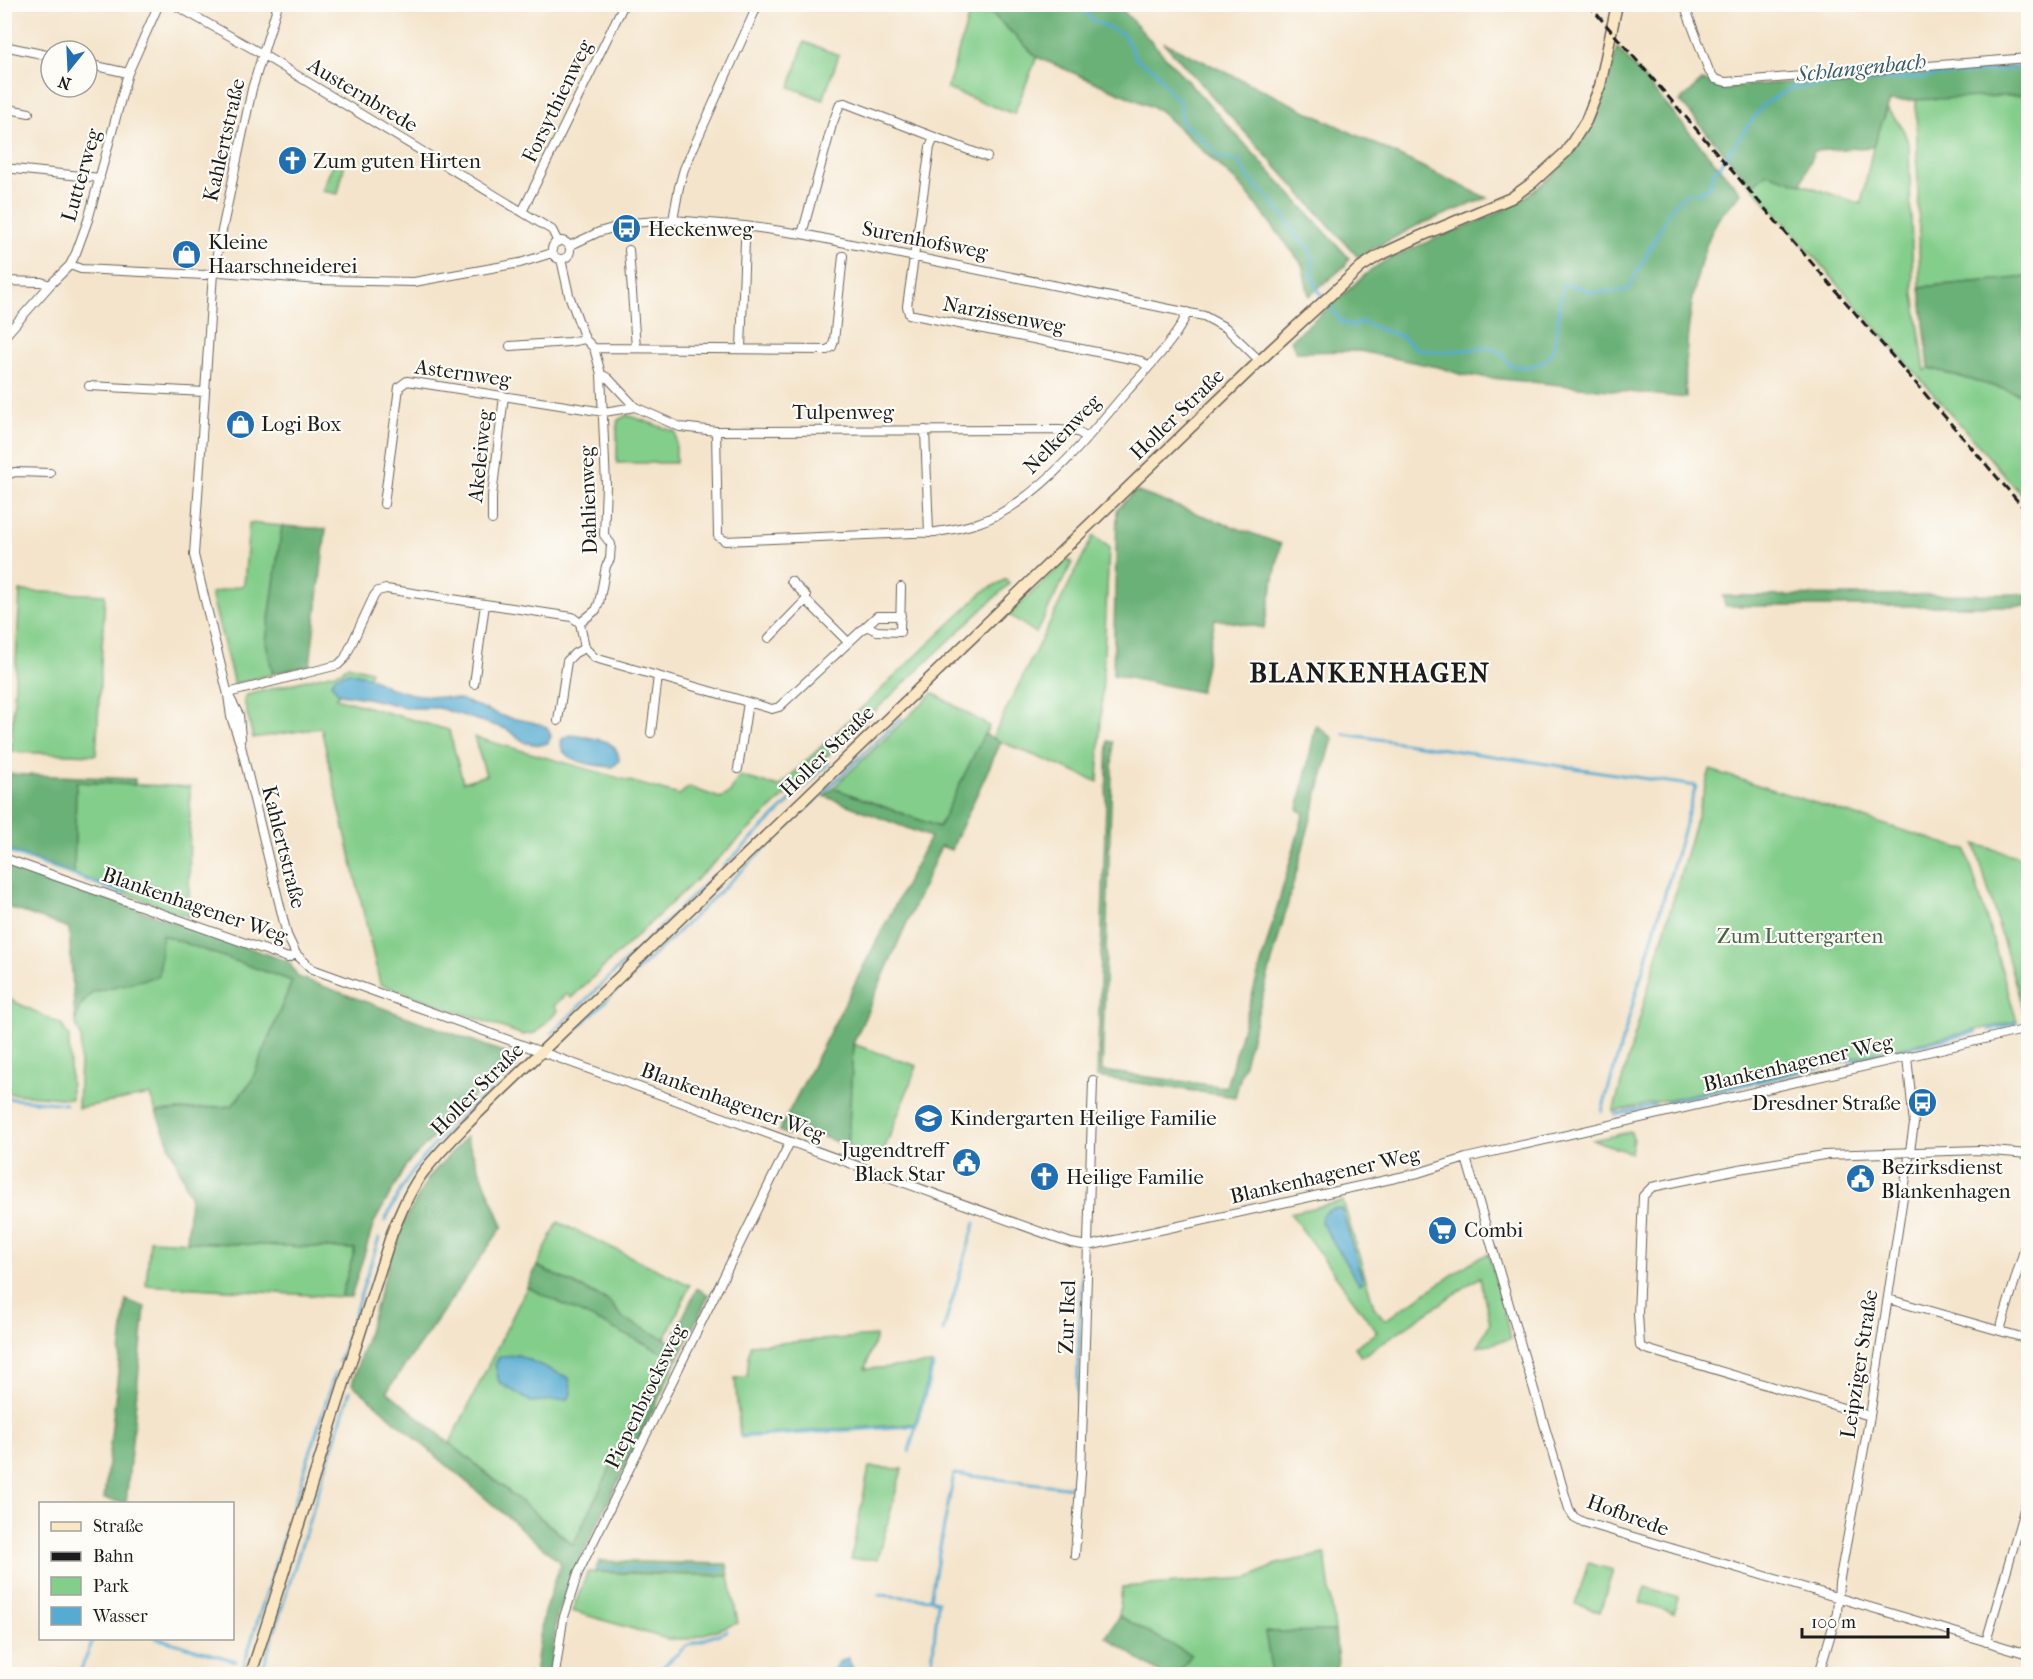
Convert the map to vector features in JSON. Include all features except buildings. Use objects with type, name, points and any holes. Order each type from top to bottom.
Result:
[{"type":"street","name":"Lutterweg","points":[[4,337],[70,265],[88,220],[128,73],[159,4]]},
{"type":"street","name":"Austernbrede","points":[[173,4],[552,230],[558,242]]},
{"type":"street","name":"Kahlertstraße","points":[[278,4],[252,89],[213,273],[194,555],[228,694],[239,715],[241,746],[287,934],[296,954]]},
{"type":"street","points":[[673,220],[684,169],[758,4]]},
{"type":"street","name":"Holler Straße","points":[[252,1674],[392,1233],[405,1203],[430,1165],[541,1053],[1260,361],[1361,267],[1378,256],[1511,198],[1532,183],[1566,152],[1586,121],[1600,86],[1617,4]]},
{"type":"street","points":[[1684,4],[1709,70],[1715,79],[1726,82],[2028,58]]},
{"type":"street","name":"Forsythienweg","points":[[522,212],[620,6]]},
{"type":"street","points":[[4,46],[39,53]]},
{"type":"street","points":[[99,67],[128,73]]},
{"type":"street","points":[[802,234],[840,104],[845,103],[987,157]]},
{"type":"street","points":[[4,108],[29,113]]},
{"type":"street","points":[[915,256],[930,147],[934,138]]},
{"type":"street","points":[[4,168],[100,178]]},
{"type":"street","name":"Surenhofsweg","points":[[569,246],[599,232],[630,223],[673,220],[802,234],[1204,316],[1218,322],[1260,361]]},
{"type":"street","points":[[741,348],[745,241]]},
{"type":"street","points":[[552,253],[553,246],[558,242],[564,242],[569,246],[569,255],[561,259]]},
{"type":"street","points":[[629,250],[636,348]]},
{"type":"street","points":[[70,265],[92,270],[414,282],[520,263],[552,253]]},
{"type":"street","points":[[552,253],[561,259],[569,295],[585,339],[594,348],[827,350],[832,347],[843,256]]},
{"type":"street","name":"Narzissenweg","points":[[915,256],[907,306],[909,314],[1141,361],[1148,367]]},
{"type":"street","points":[[4,280],[40,282],[50,285]]},
{"type":"street","name":"Nelkenweg","points":[[716,431],[718,536],[725,542],[928,533],[965,528],[988,520],[1017,504],[1068,458],[1148,367],[1184,322],[1187,312]]},
{"type":"street","points":[[510,346],[585,339]]},
{"type":"street","name":"Dahlienweg","points":[[580,623],[596,610],[599,603],[606,566],[610,559],[611,544],[604,535],[606,485],[604,412],[601,374],[594,348]]},
{"type":"street","points":[[601,374],[609,378],[635,407]]},
{"type":"street","name":"Asternweg","points":[[384,504],[399,387],[407,381],[604,412]]},
{"type":"street","points":[[89,386],[205,392]]},
{"type":"street","name":"Akeleiweg","points":[[492,520],[492,496],[504,396]]},
{"type":"street","points":[[604,412],[635,407]]},
{"type":"street","name":"Tulpenweg","points":[[635,407],[680,427],[716,431],[1059,430],[1078,432],[1086,437]]},
{"type":"street","points":[[925,430],[928,533]]},
{"type":"street","points":[[4,476],[15,472],[50,473]]},
{"type":"street","points":[[791,581],[806,596],[806,600],[848,642]]},
{"type":"street","points":[[866,626],[877,631],[900,632],[901,587]]},
{"type":"street","points":[[228,694],[338,665],[345,658],[370,603],[378,591],[386,589],[572,617],[580,623],[585,648],[596,658],[771,709],[779,707],[877,616],[901,616]]},
{"type":"street","points":[[769,638],[806,600]]},
{"type":"street","points":[[474,684],[485,604]]},
{"type":"street","points":[[558,721],[567,661],[575,653],[585,648]]},
{"type":"street","points":[[651,733],[658,676]]},
{"type":"street","points":[[738,769],[748,702]]},
{"type":"street","name":"Blankenhagener Weg","points":[[4,858],[288,958],[296,954],[312,969],[1071,1244],[1088,1246],[1418,1173],[1466,1158],[2028,1029]]},
{"type":"street","name":"Leipziger Straße","points":[[1819,1674],[1837,1613],[1837,1599],[1870,1416],[1914,1124],[1907,1057]]},
{"type":"street","name":"Zur Ikel","points":[[1075,1555],[1081,1473],[1093,1080]]},
{"type":"street","name":"Piepenbrocksweg","points":[[555,1674],[563,1620],[578,1573],[790,1142]]},
{"type":"street","points":[[1870,1416],[1640,1346],[1638,1314],[1642,1196],[1652,1187],[1824,1155],[1980,1150],[2028,1154]]},
{"type":"street","name":"Hofbrede","points":[[1466,1158],[1569,1509],[1574,1517],[1583,1522],[1837,1599],[2028,1654]]},
{"type":"street","points":[[2000,1330],[2028,1237]]},
{"type":"street","points":[[1888,1299],[2028,1338]]},
{"type":"street","points":[[1986,1642],[2028,1496]]},
{"type":"green space","points":[[972,5],[983,5],[1037,57],[1014,114],[947,89]]},
{"type":"green space","points":[[983,5],[1118,5],[1349,258],[1345,266],[1309,296],[1302,264],[1243,188],[1159,110],[1037,57]]},
{"type":"green space","points":[[804,42],[839,55],[823,100],[790,87]]},
{"type":"green space","points":[[1163,42],[1487,198],[1416,226],[1358,257]]},
{"type":"green space","points":[[1617,47],[1741,193],[1717,221],[1702,260],[1688,332],[1686,398],[1462,375],[1442,368],[1359,351],[1296,352],[1291,340],[1377,266],[1511,206],[1530,193],[1563,164],[1577,147],[1599,108]]},
{"type":"green space","points":[[2028,65],[2028,95],[1890,101],[1873,147],[1814,151],[1801,184],[1767,173],[1752,186],[1680,101],[1703,80],[1726,87]]},
{"type":"green space","points":[[2028,95],[2028,277],[1920,287],[1916,99]]},
{"type":"green space","points":[[1887,109],[1902,127],[1909,145],[1913,287],[1925,371],[1929,368],[2028,396],[2028,502],[1752,186],[1767,172],[1861,204],[1873,147]]},
{"type":"green space","points":[[335,159],[345,162],[338,194],[322,191]]},
{"type":"green space","points":[[2028,277],[2028,396],[1929,368],[1920,287]]},
{"type":"green space","points":[[627,415],[676,432],[676,463],[617,463],[618,420]]},
{"type":"green space","points":[[1135,491],[1281,544],[1264,628],[1215,619],[1200,692],[1113,675],[1117,510]]},
{"type":"green space","points":[[249,523],[282,526],[266,642],[273,674],[234,684],[211,593],[244,585]]},
{"type":"green space","points":[[282,526],[326,529],[310,665],[273,674],[266,642]]},
{"type":"green space","points":[[1093,536],[1109,547],[1098,782],[992,738]]},
{"type":"green space","points":[[1067,559],[1072,563],[1036,633],[1009,615]]},
{"type":"green space","points":[[1006,579],[1009,584],[571,998],[566,994],[554,1006],[558,1011],[535,1033],[523,1035],[380,984],[321,728],[253,738],[244,700],[247,695],[342,671],[348,665],[371,671],[369,677],[349,672],[331,683],[339,694],[336,698],[449,730],[463,782],[486,775],[474,737],[679,795],[689,787],[720,798],[730,793],[739,776],[779,787],[984,591]]},
{"type":"green space","points":[[20,591],[105,595],[96,755],[11,752]]},
{"type":"green space","points":[[2028,594],[2028,606],[1725,606],[1723,596]]},
{"type":"green space","points":[[933,693],[989,726],[939,827],[833,788]]},
{"type":"green space","points":[[1316,725],[1333,738],[1235,1097],[1097,1077],[1108,741],[1113,742],[1102,1071],[1226,1087],[1304,813],[1298,810]]},
{"type":"green space","points":[[984,734],[1001,742],[951,850],[941,846],[853,1044],[848,1146],[793,1126],[788,1135],[779,1131],[930,837],[824,796],[833,788],[939,827]]},
{"type":"green space","name":"Zum Luttergarten","points":[[1710,770],[1966,850],[2017,1021],[1613,1112]]},
{"type":"green space","points":[[4,774],[135,779],[135,785],[76,782],[74,874],[5,849]]},
{"type":"green space","points":[[76,782],[190,787],[189,917],[74,874]]},
{"type":"green space","points":[[1975,844],[2028,859],[2028,1016],[2025,1017]]},
{"type":"green space","points":[[5,863],[289,962],[298,977],[514,1056],[407,1164],[374,1223],[351,1297],[341,1297],[355,1249],[187,1242],[190,1196],[156,1112],[232,1106],[252,1080],[292,981],[162,935],[159,976],[92,992],[79,1008],[75,1021],[69,928],[5,906]]},
{"type":"green space","points":[[162,935],[292,981],[252,1080],[232,1106],[156,1112],[150,1095],[78,1108],[81,1037],[75,1021],[79,1008],[92,992],[159,975]]},
{"type":"green space","points":[[5,997],[61,1024],[69,1037],[71,1099],[5,1093]]},
{"type":"green space","points":[[853,1044],[917,1066],[881,1158],[848,1146]]},
{"type":"green space","points":[[1631,1132],[1633,1139],[1631,1153],[1593,1140]]},
{"type":"green space","points":[[466,1137],[503,1226],[387,1391],[573,1545],[666,1354],[527,1287],[537,1266],[608,1301],[624,1319],[671,1342],[697,1288],[709,1295],[574,1572],[557,1617],[550,1674],[535,1674],[543,1615],[561,1563],[352,1384],[398,1233],[429,1177]]},
{"type":"green space","points":[[1343,1201],[1374,1307],[1385,1320],[1476,1259],[1489,1254],[1511,1339],[1477,1347],[1490,1323],[1480,1277],[1361,1357],[1355,1347],[1377,1332],[1290,1213]]},
{"type":"green space","points":[[558,1222],[690,1285],[665,1339],[624,1319],[608,1300],[537,1266]]},
{"type":"green space","points":[[150,1240],[355,1249],[341,1297],[146,1285]]},
{"type":"green space","points":[[527,1287],[666,1353],[574,1545],[450,1443]]},
{"type":"green space","points":[[126,1300],[145,1307],[126,1502],[104,1499]]},
{"type":"green space","points":[[876,1336],[865,1369],[932,1364],[915,1424],[740,1436],[735,1378],[747,1377],[750,1345]]},
{"type":"green space","points":[[869,1467],[902,1469],[878,1559],[851,1559]]},
{"type":"green space","points":[[1325,1554],[1335,1631],[1265,1632],[1272,1674],[1179,1674],[1190,1655],[1119,1616],[1122,1587],[1249,1578],[1277,1564]]},
{"type":"green space","points":[[599,1561],[727,1564],[729,1576],[595,1572]]},
{"type":"green space","points":[[1588,1563],[1613,1570],[1600,1612],[1576,1604]]},
{"type":"green space","points":[[588,1572],[729,1576],[738,1623],[689,1639],[667,1639],[572,1611]]},
{"type":"green space","points":[[1645,1587],[1678,1597],[1674,1613],[1640,1603]]},
{"type":"green space","points":[[1119,1616],[1191,1655],[1179,1674],[1161,1674],[1106,1637]]},
{"type":"green space","points":[[1335,1631],[1339,1674],[1272,1674],[1265,1632]]},
{"type":"water","points":[[349,672],[369,677],[388,687],[412,694],[459,699],[505,717],[532,722],[547,727],[551,736],[548,743],[541,745],[526,743],[506,729],[439,708],[409,708],[339,694],[331,683],[335,677]]},
{"type":"water","points":[[571,735],[595,738],[609,743],[618,753],[619,761],[613,767],[588,764],[571,758],[562,747],[562,739]]},
{"type":"water","points":[[1331,1209],[1342,1210],[1363,1282],[1359,1284],[1321,1222],[1322,1216]]},
{"type":"water","points":[[518,1355],[569,1378],[572,1393],[568,1399],[531,1402],[499,1382],[495,1364],[500,1356]]},
{"type":"water","points":[[848,1658],[854,1671],[853,1674],[832,1674],[837,1664]]},
{"type":"waterway","name":"Schlangenbach","points":[[1083,4],[1083,9],[1092,20],[1124,35],[1137,60],[1155,70],[1172,95],[1180,101],[1182,121],[1185,127],[1190,128],[1222,159],[1233,159],[1241,164],[1246,175],[1268,197],[1293,228],[1297,238],[1308,246],[1313,260],[1312,273],[1317,289],[1323,297]]},
{"type":"waterway","name":"Schlangenbach","points":[[1327,303],[1343,323],[1353,327],[1360,322],[1401,336],[1417,349],[1440,352],[1490,348],[1502,353],[1510,365],[1529,367],[1542,363],[1550,355],[1555,344],[1563,287],[1569,284],[1594,293],[1628,290],[1672,207],[1686,193],[1698,193],[1710,186],[1712,176],[1763,105],[1791,88],[2028,68]]},
{"type":"waterway","points":[[566,1039],[901,718]]},
{"type":"waterway","points":[[1344,734],[1696,786],[1602,1111]]},
{"type":"waterway","points":[[723,867],[829,763]]},
{"type":"waterway","points":[[4,850],[125,894]]},
{"type":"waterway","points":[[552,1033],[714,875]]},
{"type":"waterway","points":[[1989,1030],[2017,1023]]},
{"type":"waterway","points":[[1667,1102],[1977,1032]]},
{"type":"waterway","points":[[385,1221],[407,1180],[426,1154],[517,1066]]},
{"type":"waterway","points":[[4,1098],[66,1104]]},
{"type":"waterway","points":[[1615,1115],[1656,1105]]},
{"type":"waterway","points":[[943,1331],[975,1223]]},
{"type":"waterway","points":[[339,1362],[379,1238]]},
{"type":"waterway","points":[[879,1595],[930,1599],[954,1474],[1074,1488],[1082,1264]]},
{"type":"waterway","points":[[909,1451],[933,1366]]},
{"type":"waterway","points":[[241,1674],[335,1373]]},
{"type":"waterway","points":[[261,1674],[350,1391]]},
{"type":"waterway","points":[[741,1437],[916,1426]]},
{"type":"waterway","points":[[598,1568],[722,1569]]},
{"type":"waterway","points":[[930,1599],[938,1601],[931,1674]]},
{"type":"waterway","points":[[655,1674],[686,1646],[727,1631]]},
{"type":"waterway","points":[[79,1674],[93,1640]]},
{"type":"waterway","points":[[163,1640],[236,1661]]},
{"type":"railway","points":[[1588,4],[2028,513]]},
{"type":"place","name":"Zum guten Hirten","points":[[292,161]]},
{"type":"place","name":"Heckenweg","points":[[627,229]]},
{"type":"place","name":"Kleine Haarschneiderei","points":[[187,254]]},
{"type":"place","name":"Logi Box","points":[[240,424]]},
{"type":"place","name":"Dresdner Straße","points":[[1922,1103]]},
{"type":"place","name":"Kindergarten Heilige Familie","points":[[929,1118]]},
{"type":"place","name":"Jugendtreff Black Star","points":[[966,1162]]},
{"type":"place","name":"Heilige Familie","points":[[1045,1177]]},
{"type":"place","name":"Bezirksdienst Blankenhagen","points":[[1860,1179]]},
{"type":"place","name":"Combi","points":[[1443,1230]]},
{"type":"district","name":"BLANKENHAGEN","points":[[1370,673]]}]
